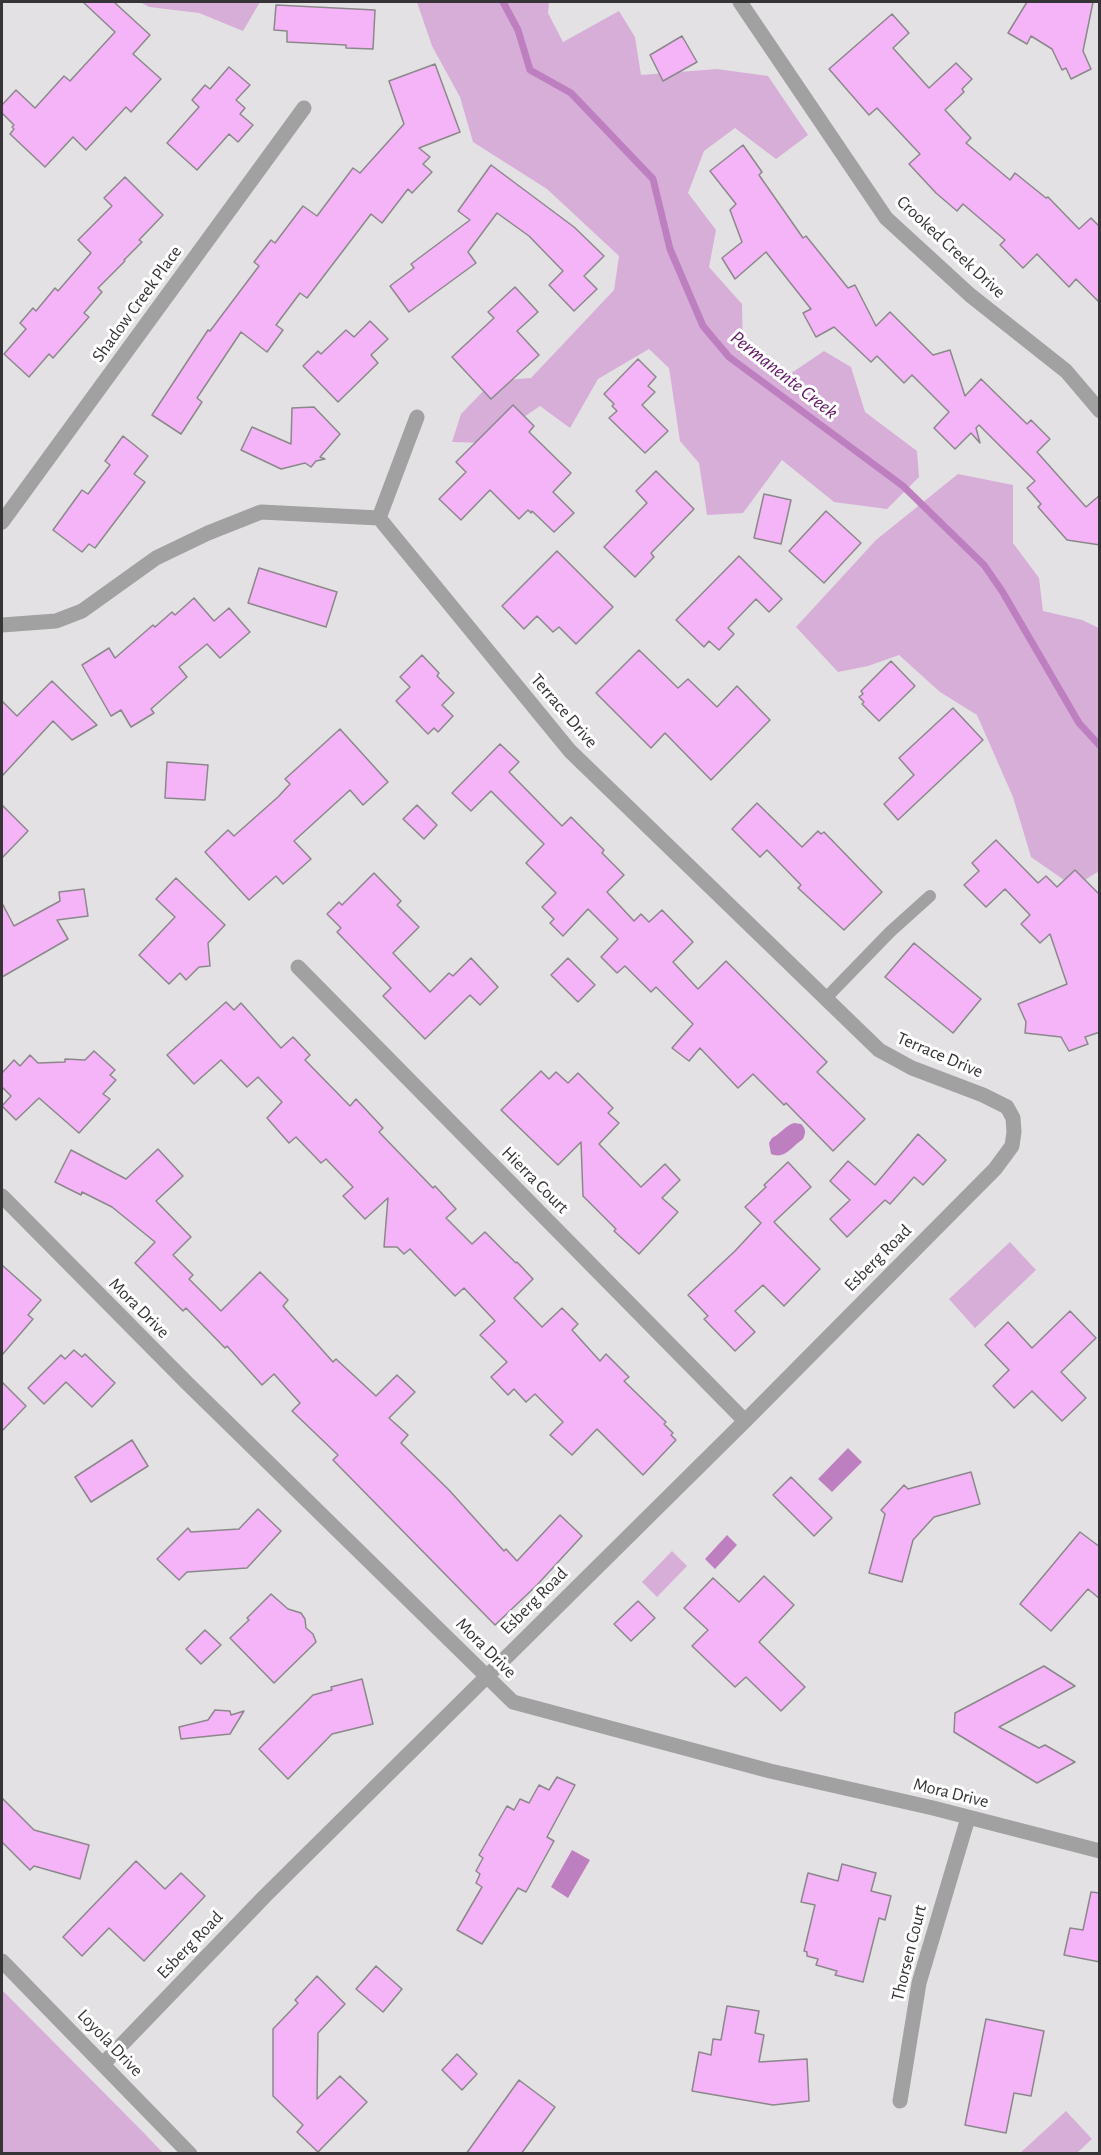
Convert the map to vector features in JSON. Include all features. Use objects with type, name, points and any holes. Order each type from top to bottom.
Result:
[{"type":"street","name":"Crooked Creek Drive","points":[[740,2],[886,218],[970,295],[1066,371],[1100,411]]},
{"type":"street","name":"Shadow Creek Place","points":[[2,522],[304,108]]},
{"type":"street","points":[[2,625],[56,621],[82,611],[156,558],[208,533],[261,512],[379,518],[417,417]]},
{"type":"street","name":"Terrace Drive","points":[[379,518],[570,751],[879,1050],[912,1068],[1007,1107],[1013,1118],[1012,1146],[995,1168]]},
{"type":"street","name":"Hierra Court","points":[[298,967],[745,1421]]},
{"type":"street","name":"Esberg Road","points":[[103,2064],[265,1896],[745,1421],[995,1168]]},
{"type":"street","name":"Mora Drive","points":[[2,1196],[187,1383],[513,1702],[770,1771],[933,1808],[1100,1851]]},
{"type":"street","name":"Thorsen Court","points":[[900,2101],[919,1983],[968,1818]]},
{"type":"street","name":"Loyola Drive","points":[[2,1961],[190,2154]]},
{"type":"lane","points":[[826,998],[890,932],[930,896]]},
{"type":"shaded area","points":[[140,2],[260,2],[243,31],[199,13],[149,7]]},
{"type":"shaded area","points":[[417,2],[549,2],[548,13],[563,42],[619,11],[635,37],[641,75],[717,69],[768,76],[808,135],[776,159],[735,128],[704,151],[688,193],[716,230],[709,267],[742,304],[743,355],[787,376],[824,351],[851,367],[865,412],[917,451],[919,477],[887,509],[834,502],[782,460],[743,513],[707,515],[699,463],[680,441],[669,368],[649,349],[598,379],[570,428],[540,406],[486,443],[452,442],[461,414],[493,381],[531,378],[614,290],[619,256],[547,189],[473,142],[460,97],[432,46]]},
{"type":"shaded area","points":[[958,474],[1013,485],[1013,543],[1039,578],[1043,611],[1082,620],[1099,628],[1099,871],[1074,887],[1031,857],[1013,797],[977,715],[940,692],[899,655],[868,666],[838,672],[796,627],[876,540]]},
{"type":"shaded area","points":[[794,1123],[801,1124],[804,1128],[803,1139],[784,1154],[771,1154],[769,1143],[772,1138]]},
{"type":"shaded area","points":[[1010,1242],[1036,1270],[975,1328],[949,1299]]},
{"type":"shaded area","points":[[848,1448],[862,1462],[832,1492],[818,1479]]},
{"type":"shaded area","points":[[727,1535],[737,1545],[715,1569],[705,1559]]},
{"type":"shaded area","points":[[672,1551],[687,1566],[657,1597],[642,1582]]},
{"type":"shaded area","points":[[572,1850],[590,1860],[568,1898],[551,1887]]},
{"type":"shaded area","points":[[2,1990],[144,2133],[163,2153],[2,2153]]},
{"type":"shaded area","points":[[1066,2111],[1092,2139],[1077,2153],[1020,2153]]},
{"type":"building","points":[[83,2],[114,2],[150,35],[133,54],[161,79],[131,112],[126,107],[86,150],[73,137],[45,167],[10,134],[14,125],[2,113],[2,105],[16,90],[35,108],[64,76],[70,81],[115,32]]},
{"type":"building","points":[[1027,2],[1093,2],[1083,51],[1091,69],[1071,79],[1066,68],[1062,70],[1052,49],[1031,36],[1027,44],[1008,33]]},
{"type":"building","points":[[276,5],[375,10],[373,49],[287,42],[287,31],[274,30]]},
{"type":"building","points":[[892,14],[909,33],[893,48],[929,88],[956,63],[972,79],[962,89],[964,92],[945,110],[971,138],[966,143],[1010,180],[1015,173],[1046,198],[1048,197],[1079,229],[1091,218],[1100,227],[1100,303],[1076,279],[1069,287],[1037,254],[1023,268],[1000,245],[1005,240],[963,204],[957,211],[936,193],[909,164],[920,154],[877,108],[869,115],[829,69]]},
{"type":"building","points":[[682,36],[697,62],[663,81],[650,55]]},
{"type":"building","points":[[435,64],[460,132],[419,148],[430,157],[423,164],[432,172],[412,193],[408,189],[382,223],[371,214],[307,298],[300,293],[276,325],[283,330],[267,352],[241,332],[197,398],[202,402],[181,434],[152,415],[208,330],[210,331],[259,266],[254,262],[271,240],[275,243],[303,206],[317,216],[353,168],[360,173],[404,124],[389,81]]},
{"type":"building","points":[[229,67],[250,85],[236,100],[245,108],[240,114],[253,125],[238,142],[229,134],[197,170],[167,143],[199,107],[192,100],[205,85],[210,89]]},
{"type":"building","points":[[743,145],[762,172],[759,175],[803,238],[806,236],[848,288],[855,285],[876,326],[890,312],[933,355],[950,350],[965,396],[981,379],[1027,424],[1031,420],[1050,439],[1037,452],[1086,507],[1100,495],[1100,545],[1067,540],[1038,507],[1041,504],[1027,488],[1035,481],[979,425],[976,428],[980,443],[971,433],[955,449],[934,428],[949,412],[912,375],[904,383],[877,356],[871,362],[834,327],[816,337],[803,313],[811,309],[766,252],[735,279],[722,258],[742,242],[730,210],[736,204],[710,171]]},
{"type":"building","points":[[491,165],[574,227],[604,256],[584,276],[597,289],[574,311],[549,285],[563,271],[529,236],[497,213],[468,252],[476,263],[409,312],[390,286],[414,268],[411,264],[470,220],[458,211]]},
{"type":"building","points":[[125,177],[163,215],[139,240],[142,242],[98,288],[102,292],[84,313],[89,317],[53,358],[49,354],[29,377],[4,354],[26,329],[20,323],[33,308],[36,311],[55,288],[58,291],[91,253],[78,240],[112,206],[104,198]]},
{"type":"building","points":[[515,287],[538,312],[517,331],[539,355],[491,399],[452,357],[494,318],[488,312]]},
{"type":"building","points":[[370,321],[388,339],[371,355],[378,363],[338,402],[303,366],[318,351],[321,354],[346,330],[354,337]]},
{"type":"building","points":[[638,359],[656,377],[648,386],[655,392],[642,405],[668,431],[645,453],[609,418],[617,411],[612,406],[614,404],[604,394]]},
{"type":"building","points":[[513,405],[534,426],[529,432],[571,473],[553,492],[574,513],[554,532],[532,511],[531,513],[528,510],[519,519],[490,490],[461,520],[439,499],[466,472],[456,462]]},
{"type":"building","points":[[314,407],[340,434],[320,457],[325,459],[316,461],[311,467],[305,463],[281,469],[241,450],[252,427],[291,444],[292,408]]},
{"type":"building","points":[[123,436],[148,456],[134,474],[145,482],[95,548],[89,544],[82,552],[53,530],[82,490],[88,494],[110,465],[105,461]]},
{"type":"building","points":[[656,471],[694,509],[651,553],[654,557],[635,577],[604,547],[647,503],[636,491]]},
{"type":"building","points":[[764,494],[791,500],[781,544],[754,538]]},
{"type":"building","points":[[826,511],[861,543],[824,583],[789,551]]},
{"type":"building","points":[[557,551],[613,607],[576,644],[559,627],[553,632],[537,616],[524,629],[502,606]]},
{"type":"building","points":[[739,556],[782,599],[769,612],[756,599],[728,628],[734,634],[719,650],[709,641],[704,647],[676,620]]},
{"type":"building","points":[[259,568],[337,592],[326,627],[248,603]]},
{"type":"building","points":[[194,598],[214,621],[229,608],[250,632],[220,658],[207,644],[179,667],[187,677],[151,709],[154,713],[131,727],[121,710],[111,716],[82,665],[109,648],[115,658],[153,625],[155,627],[172,612],[175,615]]},
{"type":"building","points":[[639,650],[678,688],[688,679],[717,707],[737,686],[770,720],[711,780],[665,733],[651,748],[596,693]]},
{"type":"building","points":[[422,655],[439,673],[437,676],[454,693],[442,705],[453,716],[438,732],[434,728],[428,734],[396,701],[410,687],[400,677]]},
{"type":"building","points":[[891,661],[915,686],[879,721],[862,704],[864,702],[859,697],[863,694],[861,691]]},
{"type":"building","points":[[52,681],[97,725],[72,740],[53,721],[2,776],[2,701],[17,716]]},
{"type":"building","points":[[953,708],[983,740],[898,820],[884,804],[914,775],[899,758]]},
{"type":"building","points":[[340,729],[388,782],[363,805],[350,790],[294,841],[311,859],[283,884],[276,876],[249,900],[205,852],[228,830],[234,836],[278,797],[290,784],[285,779]]},
{"type":"building","points":[[500,744],[519,762],[509,772],[562,826],[571,817],[604,850],[602,853],[624,875],[607,892],[634,921],[641,914],[649,922],[662,910],[693,942],[673,962],[698,989],[726,961],[827,1062],[817,1072],[865,1119],[833,1151],[786,1103],[784,1105],[753,1074],[738,1088],[700,1048],[689,1061],[672,1048],[693,1024],[656,987],[651,992],[625,966],[617,973],[601,957],[618,939],[588,909],[563,936],[550,923],[554,919],[542,907],[556,893],[526,863],[544,844],[491,791],[471,811],[452,793]]},
{"type":"building","points":[[167,762],[208,765],[205,800],[165,798]]},
{"type":"building","points":[[757,803],[802,847],[818,831],[821,834],[824,832],[882,892],[844,930],[798,888],[801,885],[767,850],[760,857],[732,829]]},
{"type":"building","points":[[2,805],[28,831],[2,858]]},
{"type":"building","points":[[417,805],[437,825],[424,839],[403,819]]},
{"type":"building","points":[[996,840],[1038,883],[1046,876],[1057,887],[1075,870],[1100,895],[1100,1032],[1085,1037],[1088,1044],[1069,1051],[1061,1037],[1025,1033],[1026,1022],[1018,1004],[1067,984],[1050,934],[1040,943],[1021,924],[1030,915],[1005,889],[986,907],[964,885],[979,871],[972,863]]},
{"type":"building","points":[[374,873],[401,901],[397,905],[419,927],[393,953],[430,992],[449,973],[453,976],[471,958],[498,987],[480,1005],[470,995],[425,1039],[383,996],[391,988],[337,932],[341,928],[327,914],[339,902],[342,905]]},
{"type":"building","points":[[176,878],[225,925],[208,943],[210,966],[199,967],[186,980],[180,973],[169,984],[139,955],[175,917],[156,899]]},
{"type":"building","points":[[84,889],[88,916],[57,920],[68,939],[2,977],[2,903],[14,926],[60,901],[59,892]]},
{"type":"building","points":[[914,943],[981,999],[953,1033],[885,977]]},
{"type":"building","points":[[568,958],[595,985],[578,1002],[551,975]]},
{"type":"building","points":[[226,1002],[234,1010],[241,1003],[281,1048],[293,1037],[310,1055],[305,1060],[350,1106],[356,1099],[383,1128],[379,1132],[456,1209],[446,1218],[472,1244],[485,1232],[517,1262],[533,1279],[514,1298],[542,1327],[562,1308],[578,1324],[572,1330],[600,1361],[606,1354],[629,1377],[624,1381],[666,1422],[664,1424],[676,1440],[643,1475],[597,1429],[572,1455],[550,1435],[563,1422],[535,1394],[526,1402],[514,1389],[508,1395],[491,1377],[507,1362],[480,1335],[495,1321],[464,1288],[455,1296],[410,1249],[404,1254],[397,1247],[384,1247],[388,1198],[365,1219],[343,1196],[353,1187],[326,1159],[321,1163],[296,1137],[289,1143],[267,1118],[282,1102],[258,1077],[247,1087],[221,1060],[194,1084],[167,1055]]},
{"type":"building","points":[[94,1051],[115,1070],[110,1075],[116,1080],[103,1094],[110,1099],[79,1133],[39,1098],[16,1120],[2,1106],[11,1096],[2,1087],[2,1073],[14,1060],[20,1066],[30,1055],[38,1063],[65,1062],[65,1059],[85,1060]]},
{"type":"building","points":[[541,1071],[549,1079],[556,1072],[568,1083],[578,1073],[613,1108],[608,1113],[619,1123],[599,1144],[641,1187],[665,1164],[680,1180],[662,1198],[678,1212],[639,1254],[614,1231],[616,1229],[583,1196],[581,1142],[558,1165],[501,1110]]},
{"type":"building","points":[[918,1134],[946,1160],[923,1185],[914,1177],[890,1204],[885,1200],[847,1237],[830,1219],[850,1200],[830,1181],[848,1161],[875,1185]]},
{"type":"building","points":[[158,1149],[183,1176],[156,1201],[191,1237],[173,1255],[193,1275],[189,1279],[221,1311],[260,1272],[288,1300],[283,1306],[333,1362],[336,1359],[376,1396],[397,1375],[415,1392],[389,1418],[408,1435],[401,1443],[449,1490],[504,1551],[506,1549],[517,1561],[560,1515],[582,1536],[537,1585],[495,1625],[333,1460],[338,1455],[292,1411],[300,1403],[274,1374],[262,1385],[227,1346],[225,1348],[186,1308],[183,1311],[135,1263],[155,1242],[112,1207],[55,1182],[71,1150],[126,1179]]},
{"type":"building","points":[[788,1162],[811,1187],[774,1222],[820,1269],[784,1306],[763,1285],[735,1311],[755,1332],[735,1351],[704,1319],[708,1316],[688,1295],[761,1223],[745,1207]]},
{"type":"building","points":[[2,1265],[41,1300],[28,1315],[33,1319],[2,1355]]},
{"type":"building","points":[[1070,1311],[1096,1338],[1061,1372],[1086,1398],[1062,1421],[1032,1391],[1014,1408],[993,1386],[1009,1370],[985,1345],[1008,1322],[1032,1348]]},
{"type":"building","points":[[74,1350],[82,1357],[85,1354],[115,1383],[92,1407],[66,1382],[44,1404],[28,1388],[61,1355],[65,1359]]},
{"type":"building","points":[[2,1382],[26,1406],[2,1431]]},
{"type":"building","points":[[132,1440],[148,1466],[91,1502],[75,1477]]},
{"type":"building","points":[[971,1472],[980,1504],[934,1517],[913,1540],[902,1582],[869,1573],[885,1514],[881,1510],[904,1485],[908,1489]]},
{"type":"building","points":[[791,1477],[832,1518],[814,1536],[773,1495]]},
{"type":"building","points":[[258,1509],[281,1531],[247,1568],[187,1572],[179,1580],[157,1559],[188,1528],[191,1532],[239,1529]]},
{"type":"building","points":[[1080,1532],[1100,1547],[1100,1599],[1088,1589],[1051,1631],[1020,1604]]},
{"type":"building","points":[[764,1576],[794,1605],[759,1642],[805,1687],[781,1711],[746,1677],[735,1687],[692,1646],[708,1630],[684,1608],[713,1578],[739,1602]]},
{"type":"building","points":[[271,1594],[288,1609],[301,1613],[305,1619],[306,1628],[313,1634],[316,1642],[274,1683],[230,1638]]},
{"type":"building","points":[[638,1601],[655,1618],[631,1641],[614,1624]]},
{"type":"building","points":[[205,1630],[221,1645],[201,1664],[186,1649]]},
{"type":"building","points":[[1044,1666],[1075,1686],[999,1727],[1039,1748],[1045,1745],[1075,1762],[1037,1783],[954,1732],[955,1713]]},
{"type":"building","points":[[362,1679],[373,1724],[332,1734],[288,1779],[259,1749],[313,1695],[332,1690],[331,1687]]},
{"type":"building","points":[[215,1710],[230,1711],[231,1715],[244,1711],[230,1734],[181,1739],[179,1727],[208,1720]]},
{"type":"building","points":[[557,1777],[575,1785],[547,1837],[554,1841],[526,1892],[518,1888],[482,1944],[457,1930],[482,1887],[476,1883],[480,1874],[476,1871],[483,1858],[479,1855],[507,1806],[514,1810],[520,1799],[529,1803],[539,1785],[549,1790]]},
{"type":"building","points":[[2,1798],[34,1830],[89,1845],[80,1879],[34,1866],[30,1870],[2,1842]]},
{"type":"building","points":[[136,1861],[165,1889],[181,1873],[205,1896],[144,1961],[109,1928],[82,1956],[63,1937]]},
{"type":"building","points":[[842,1864],[876,1873],[871,1891],[891,1896],[885,1920],[879,1918],[863,1982],[835,1975],[837,1971],[816,1965],[818,1959],[807,1956],[807,1952],[804,1951],[815,1905],[801,1902],[808,1873],[838,1881]]},
{"type":"building","points":[[1091,1892],[1100,1893],[1100,1962],[1064,1955],[1070,1928],[1083,1930]]},
{"type":"building","points":[[376,1966],[402,1989],[383,2012],[356,1989]]},
{"type":"building","points":[[317,1976],[345,2004],[318,2033],[317,2099],[340,2076],[367,2102],[318,2152],[297,2132],[303,2125],[273,2096],[273,2029],[298,2003],[295,2000]]},
{"type":"building","points":[[727,2006],[759,2011],[755,2033],[764,2035],[759,2062],[807,2059],[809,2101],[773,2105],[692,2091],[699,2052],[711,2055],[713,2039],[721,2040]]},
{"type":"building","points":[[986,2019],[1044,2031],[1031,2096],[1014,2093],[1006,2133],[965,2125]]},
{"type":"building","points":[[457,2054],[477,2074],[462,2090],[442,2070]]},
{"type":"building","points":[[519,2080],[555,2107],[521,2154],[466,2154]]},
{"type":"waterway","name":"Permanente Creek","points":[[503,2],[518,30],[530,70],[571,93],[653,179],[670,249],[703,326],[729,357],[903,486],[984,565],[1002,591],[1079,723],[1100,746]]}]
